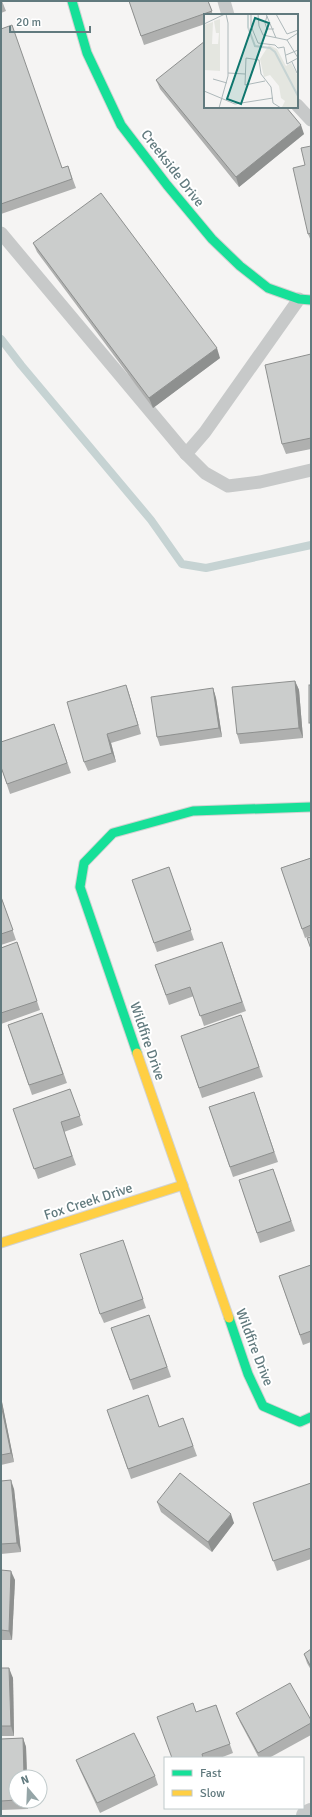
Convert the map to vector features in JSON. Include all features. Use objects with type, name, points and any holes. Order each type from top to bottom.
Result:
[{"type":"street","name":"Creekside Drive","points":[[72,1],[87,53],[121,125],[158,173],[212,239],[240,266],[268,288],[305,299]]},
{"type":"street","name":"Wildfire Drive","points":[[311,807],[193,811],[113,833],[84,863],[80,887],[248,1374],[263,1406],[300,1422],[311,1417]]},
{"type":"street","name":"Fox Creek Drive","points":[[1,1243],[183,1185]]},
{"type":"street","points":[[307,1816],[311,1814]]},
{"type":"lane","points":[[224,1],[228,14]]},
{"type":"lane","points":[[298,106],[311,120]]},
{"type":"lane","points":[[1,233],[186,454],[205,473],[228,486],[260,482],[311,470]]},
{"type":"lane","points":[[186,454],[205,432],[305,299]]},
{"type":"building","points":[[129,1],[208,1],[212,11],[141,36]]},
{"type":"building","points":[[12,25],[62,168],[68,166],[72,179],[1,204],[1,29]]},
{"type":"building","points":[[204,42],[204,108],[287,108],[301,125],[236,177],[156,80]]},
{"type":"building","points":[[311,146],[311,233],[308,234],[293,168],[305,165],[301,148]]},
{"type":"building","points":[[101,193],[217,348],[149,398],[33,243]]},
{"type":"building","points":[[311,354],[311,438],[282,444],[265,365]]},
{"type":"building","points":[[295,681],[299,728],[237,734],[232,687]]},
{"type":"building","points":[[126,685],[138,725],[107,734],[112,753],[84,762],[67,702]]},
{"type":"building","points":[[309,685],[311,685],[311,723],[309,723]]},
{"type":"building","points":[[213,688],[219,728],[157,737],[151,697]]},
{"type":"building","points":[[54,724],[67,763],[7,784],[1,767],[1,742]]},
{"type":"building","points":[[311,858],[311,925],[302,929],[281,868]]},
{"type":"building","points":[[169,867],[191,930],[154,943],[132,880]]},
{"type":"building","points":[[1,897],[13,930],[1,934]]},
{"type":"building","points":[[311,937],[311,949],[307,938]]},
{"type":"building","points":[[17,942],[37,1001],[1,1013],[1,948]]},
{"type":"building","points":[[222,942],[242,1002],[200,1016],[190,987],[166,995],[155,965]]},
{"type":"building","points":[[42,1013],[63,1074],[29,1085],[8,1025]]},
{"type":"building","points":[[241,1015],[259,1067],[199,1088],[181,1036]]},
{"type":"building","points":[[70,1089],[80,1116],[61,1122],[72,1156],[34,1169],[13,1109]]},
{"type":"building","points":[[254,1092],[274,1152],[230,1167],[209,1107]]},
{"type":"building","points":[[273,1169],[291,1221],[257,1233],[239,1180]]},
{"type":"building","points":[[123,1240],[143,1299],[100,1314],[80,1254]]},
{"type":"building","points":[[311,1265],[311,1331],[300,1335],[279,1276]]},
{"type":"building","points":[[149,1315],[167,1367],[130,1380],[111,1328]]},
{"type":"building","points":[[148,1395],[159,1427],[183,1418],[193,1446],[128,1469],[107,1410]]},
{"type":"building","points":[[1,1404],[11,1453],[1,1455]]},
{"type":"building","points":[[180,1473],[231,1514],[208,1542],[157,1502]]},
{"type":"building","points":[[11,1480],[17,1543],[1,1544],[1,1481]]},
{"type":"building","points":[[311,1483],[311,1548],[273,1561],[253,1503]]},
{"type":"building","points":[[1,1570],[11,1571],[9,1631],[1,1630]]},
{"type":"building","points":[[311,1649],[311,1667],[304,1654]]},
{"type":"building","points":[[1,1668],[9,1668],[11,1726],[1,1726]]},
{"type":"building","points":[[290,1683],[311,1720],[311,1723],[258,1753],[236,1713]]},
{"type":"building","points":[[193,1703],[196,1712],[216,1705],[230,1744],[202,1754],[203,1757],[172,1757],[157,1717]]},
{"type":"building","points":[[134,1733],[155,1776],[97,1803],[76,1760]]},
{"type":"building","points":[[23,1738],[24,1769],[8,1769],[8,1801],[1,1801],[1,1739]]},
{"type":"waterway","points":[[1,339],[151,520],[182,564],[206,568],[311,545]]},
{"type":"traffic: fast","points":[[72,1],[87,53],[121,125],[167,185],[212,239],[240,266],[268,288],[299,299],[311,300]]},
{"type":"traffic: fast","points":[[137,1053],[80,887],[84,863],[113,833],[193,811],[311,807]]},
{"type":"traffic: fast","points":[[229,1318],[248,1374],[263,1406],[300,1422],[311,1417]]},
{"type":"traffic: slow","points":[[137,1053],[229,1318]]},
{"type":"traffic: slow","points":[[1,1243],[183,1185]]}]
